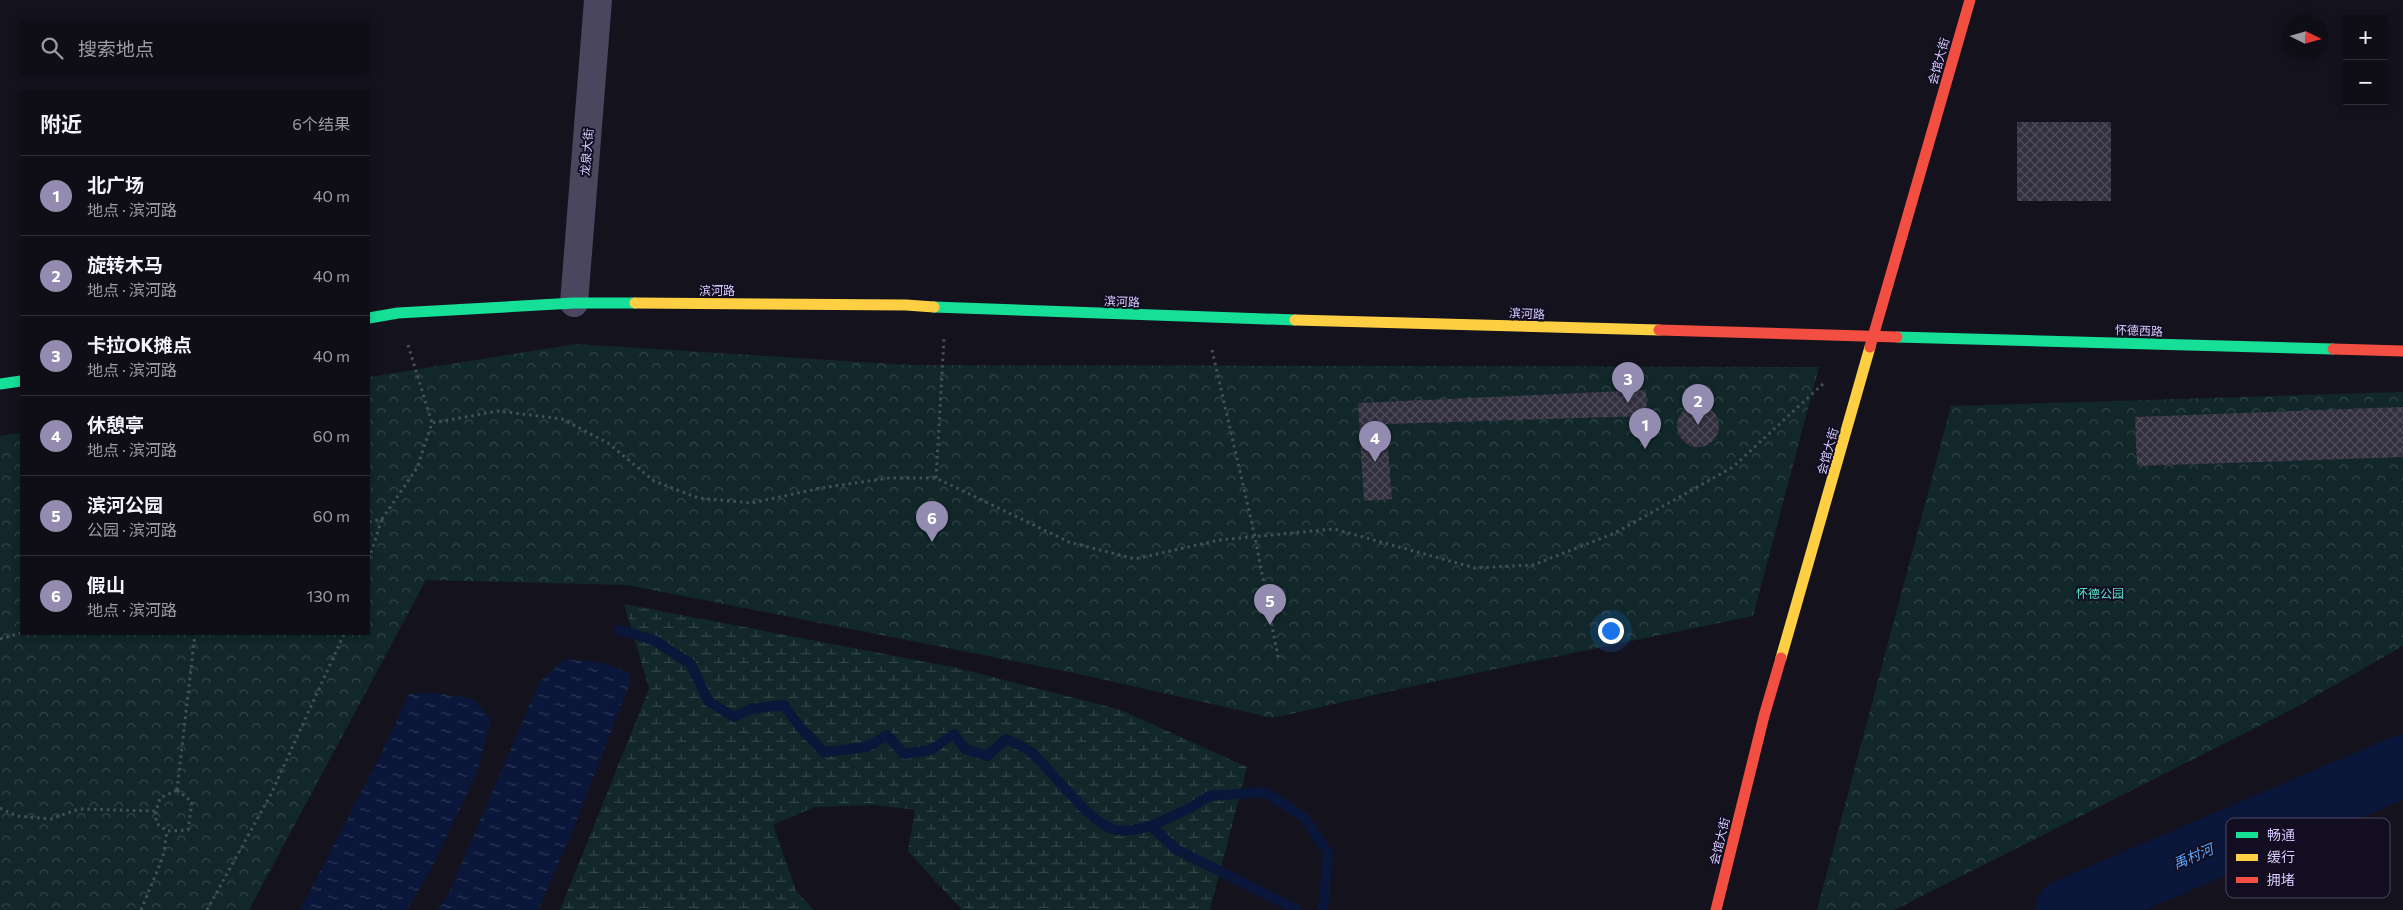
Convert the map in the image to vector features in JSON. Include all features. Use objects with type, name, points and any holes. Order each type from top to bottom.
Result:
[{"type":"street","name":"龙泉大街","points":[[574,303],[598,0]]},
{"type":"street","name":"会馆大街","points":[[1716,910],[1764,716],[1970,0]]},
{"type":"street","name":"滨河路","points":[[370,318],[398,313],[574,303],[906,305],[1204,318],[1874,337]]},
{"type":"street","name":"怀德西路","points":[[1874,337],[2403,351]]},
{"type":"street","points":[[0,384],[20,380]]},
{"type":"path","points":[[936,478],[946,308]]},
{"type":"path","points":[[370,556],[382,519],[418,468],[432,423],[398,313]]},
{"type":"path","points":[[1204,318],[1255,537],[1278,657]]},
{"type":"path","points":[[432,423],[498,411],[562,419],[608,443],[654,481],[698,498],[752,503],[821,488],[889,478],[936,478],[1069,542],[1135,559],[1220,540],[1334,529],[1475,568],[1533,565],[1615,533],[1734,466],[1832,376]]},
{"type":"path","points":[[370,522],[382,519]]},
{"type":"path","points":[[0,639],[20,632]]},
{"type":"path","points":[[177,790],[195,635]]},
{"type":"path","points":[[207,910],[271,794],[344,635]]},
{"type":"path","points":[[177,790],[192,802],[188,830],[167,832],[156,823],[156,811],[160,798],[177,790]]},
{"type":"path","points":[[0,808],[17,816],[51,819],[79,808],[156,811]]},
{"type":"path","points":[[141,910],[163,857],[167,832]]},
{"type":"green space","points":[[576,344],[911,365],[1819,367],[1753,616],[1418,685],[1273,718],[1079,674],[627,585],[426,580],[249,910],[0,910],[0,436],[20,433],[20,635],[370,635],[370,377]]},
{"type":"green space","name":"怀德公园","points":[[2403,392],[2403,646],[2291,710],[1894,910],[1817,910],[1951,406]]},
{"type":"green space","points":[[624,604],[958,668],[1121,710],[1247,767],[1210,910],[962,910],[908,851],[915,810],[874,805],[814,807],[773,825],[796,891],[814,910],[560,910],[649,689]]},
{"type":"water","points":[[565,659],[605,663],[629,673],[630,683],[573,830],[538,910],[437,910],[448,895],[540,681]]},
{"type":"water","points":[[436,693],[473,699],[491,719],[476,775],[430,871],[407,910],[300,910],[379,758],[409,694]]},
{"type":"building","points":[[2017,122],[2111,122],[2111,201],[2017,201]]},
{"type":"building","points":[[1646,390],[1647,416],[1386,424],[1392,499],[1364,501],[1358,403]]},
{"type":"building","points":[[1702,405],[1710,408],[1716,414],[1719,426],[1716,438],[1710,444],[1694,447],[1686,444],[1680,438],[1677,422],[1680,414],[1686,408]]},
{"type":"building","points":[[2403,407],[2403,457],[2137,466],[2135,417]]},
{"type":"waterway","points":[[619,630],[654,640],[691,664],[708,701],[734,717],[750,709],[784,705],[800,727],[824,752],[867,747],[887,735],[904,754],[931,750],[954,734],[965,749],[987,756],[1006,739],[1030,752],[1083,807],[1104,825],[1113,829],[1123,830],[1151,826],[1176,849],[1297,910]]},
{"type":"waterway","name":"禹村河","points":[[2281,818],[2403,766]]},
{"type":"waterway","points":[[1151,826],[1188,809],[1209,796],[1265,792],[1304,817],[1328,853],[1323,910]]},
{"type":"waterway","name":"禹村河","points":[[2066,910],[2226,842]]},
{"type":"traffic: fast","points":[[370,318],[398,313],[574,303],[635,303]]},
{"type":"traffic: fast","points":[[934,307],[1295,320]]},
{"type":"traffic: fast","points":[[1897,337],[2333,349]]},
{"type":"traffic: fast","points":[[0,384],[20,381]]},
{"type":"traffic: slow","points":[[635,303],[906,305],[934,307]]},
{"type":"traffic: slow","points":[[1295,320],[1659,330]]},
{"type":"traffic: slow","points":[[1781,658],[1870,347]]},
{"type":"traffic: jam","points":[[1870,347],[1970,0]]},
{"type":"traffic: jam","points":[[1659,330],[1897,337]]},
{"type":"traffic: jam","points":[[2333,349],[2403,351]]},
{"type":"traffic: jam","points":[[1716,910],[1764,716],[1781,658]]},
{"type":"place","name":"卡拉OK摊点","points":[[1628,403]]},
{"type":"place","name":"旋转木马","points":[[1698,425]]},
{"type":"place","name":"北广场","points":[[1645,449]]},
{"type":"place","name":"休憩亭","points":[[1375,462]]},
{"type":"place","name":"假山","points":[[932,542]]},
{"type":"place","name":"滨河公园","points":[[1270,625]]}]
